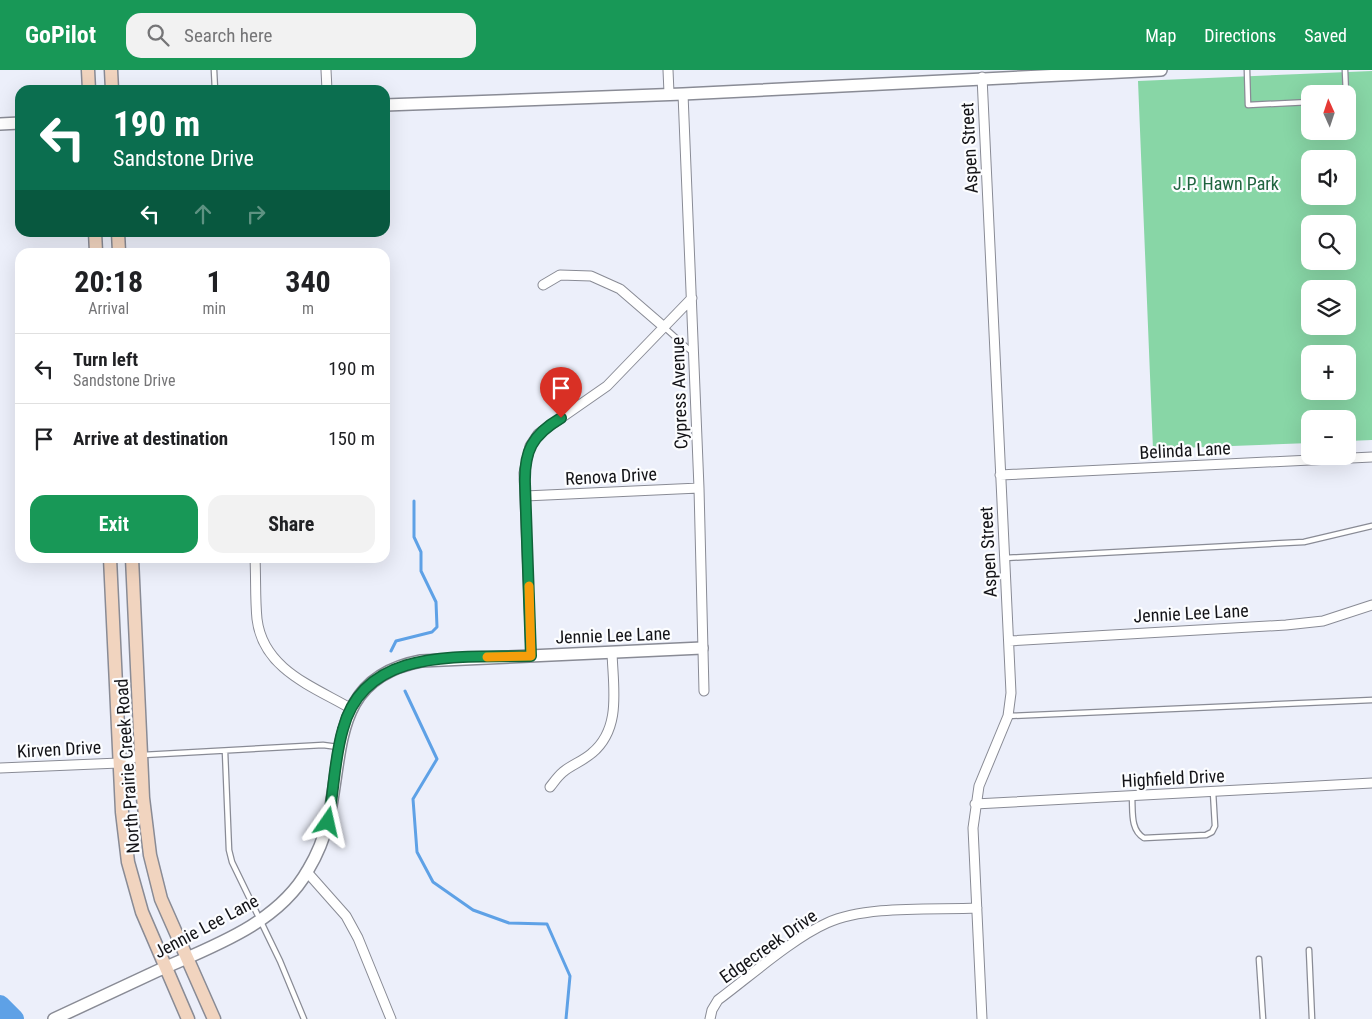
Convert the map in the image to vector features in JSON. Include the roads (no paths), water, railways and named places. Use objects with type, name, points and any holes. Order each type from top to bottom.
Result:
[{"type":"main road","points":[[88,70],[89,85]]},
{"type":"main road","points":[[111,70],[112,85]]},
{"type":"main road","name":"North Prairie Creek Road","points":[[110,563],[119,762],[128,862],[142,912],[188,1019]]},
{"type":"main road","name":"North Prairie Creek Road","points":[[132,563],[146,831],[155,879],[186,958],[214,1019]]},
{"type":"street","points":[[326,70],[327,85]]},
{"type":"street","points":[[668,70],[670,93]]},
{"type":"street","points":[[390,105],[683,94],[982,77],[1161,70]]},
{"type":"street","name":"Aspen Street","points":[[982,77],[1011,693],[1008,716],[986,767],[975,804],[973,828],[982,1019]]},
{"type":"street","name":"Cypress Avenue","points":[[683,94],[694,354],[704,691]]},
{"type":"street","points":[[0,124],[15,124]]},
{"type":"street","points":[[543,285],[560,275],[591,276],[620,289],[664,327]]},
{"type":"street","points":[[531,656],[525,496],[526,457],[530,446],[538,434],[607,386],[692,298]]},
{"type":"street","name":"Belinda Lane","points":[[1000,475],[1372,457]]},
{"type":"street","name":"Renova Drive","points":[[525,496],[698,488]]},
{"type":"street","points":[[255,563],[258,620],[261,637],[269,654],[291,675],[350,708]]},
{"type":"street","name":"Jennie Lee Lane","points":[[1009,641],[1286,625],[1322,621],[1372,605]]},
{"type":"street","name":"Jennie Lee Lane","points":[[54,1019],[186,958],[260,921],[294,890],[307,872],[318,850],[328,822],[338,747],[350,708],[374,681],[387,672],[407,664],[441,659],[702,648]]},
{"type":"street","points":[[550,787],[562,772],[594,752],[605,738],[611,726],[614,712],[612,652]]},
{"type":"street","name":"Kirven Drive","points":[[0,768],[119,762],[141,755]]},
{"type":"street","name":"Highfield Drive","points":[[975,804],[1372,783]]},
{"type":"street","points":[[307,872],[346,916],[358,938],[391,1019]]},
{"type":"street","name":"Edgecreek Drive","points":[[710,1019],[712,1010],[718,1000],[808,933],[827,923],[869,912],[977,908]]},
{"type":"lane","points":[[214,70],[215,85]]},
{"type":"lane","points":[[1247,70],[1248,105],[1301,102]]},
{"type":"lane","points":[[1345,70],[1346,85]]},
{"type":"lane","points":[[664,327],[694,354]]},
{"type":"lane","points":[[1004,558],[1304,542],[1372,526]]},
{"type":"lane","points":[[1008,716],[1372,700]]},
{"type":"lane","points":[[141,755],[322,745],[338,747]]},
{"type":"lane","points":[[225,750],[229,850],[232,862],[304,1019]]},
{"type":"lane","points":[[1132,797],[1134,827],[1137,834],[1144,838],[1206,835],[1212,832],[1215,826],[1213,792]]},
{"type":"lane","points":[[1309,950],[1312,1019]]},
{"type":"lane","points":[[1259,959],[1263,1019]]},
{"type":"waterway","points":[[391,651],[396,641],[432,632],[437,627],[436,602],[421,571],[421,552],[414,537],[414,501]]},
{"type":"waterway","points":[[405,691],[437,759],[413,799],[417,852],[433,882],[473,910],[509,923],[547,924],[570,976],[566,1019]]},
{"type":"waterway","points":[[0,1005],[14,1019]]},
{"type":"park label","name":"J.P. Hawn Park","points":[[1226,183]]}]
